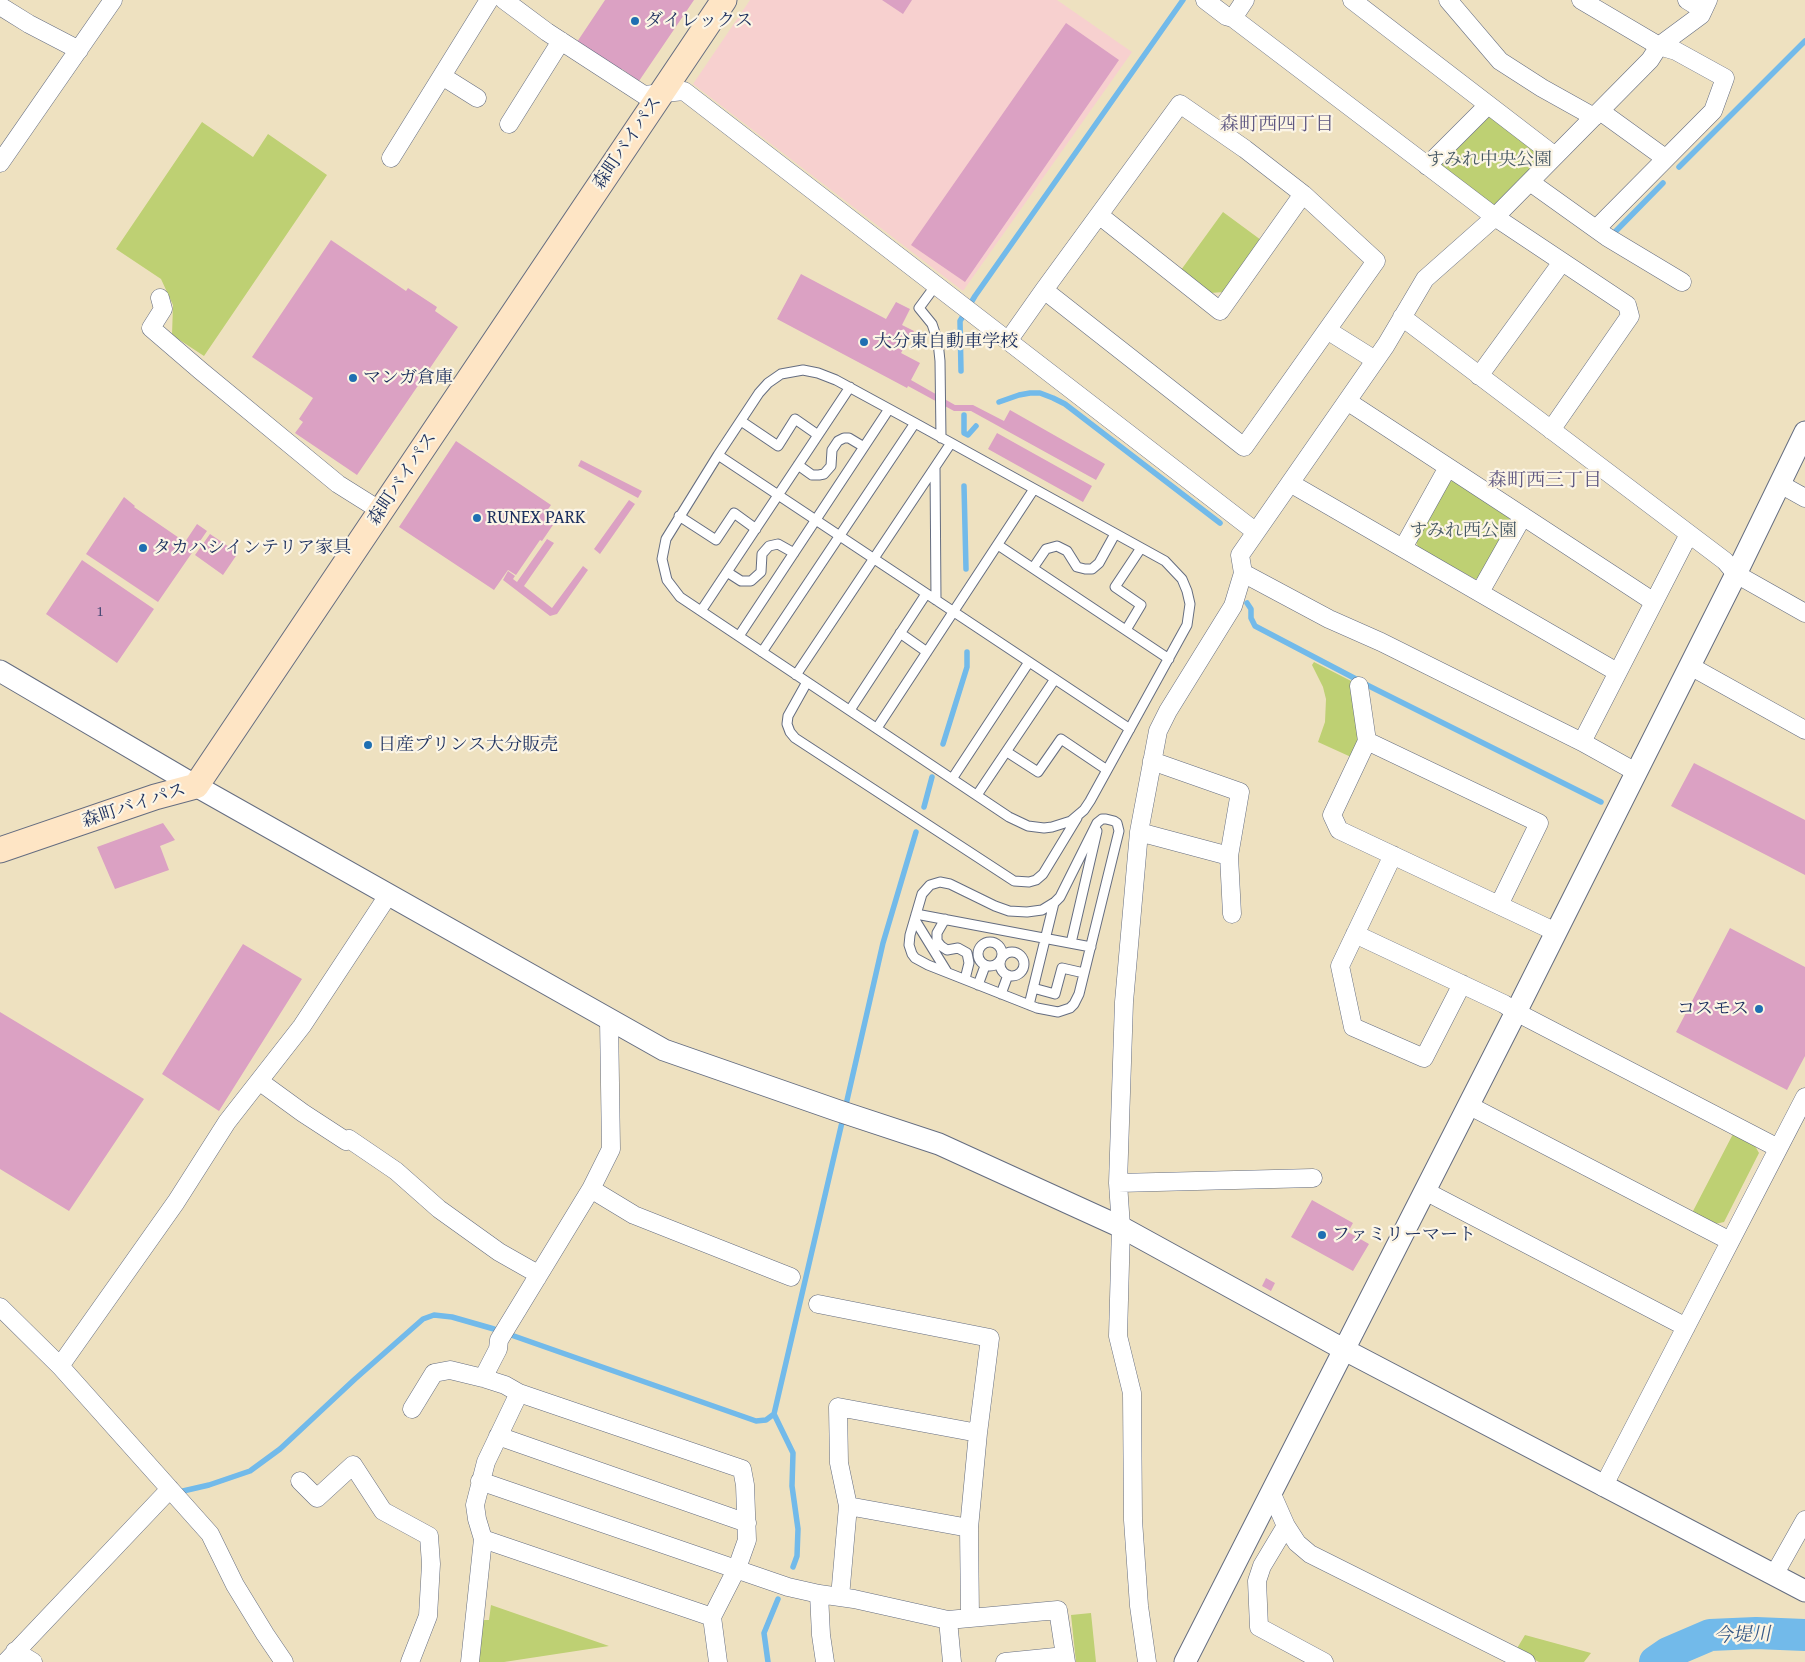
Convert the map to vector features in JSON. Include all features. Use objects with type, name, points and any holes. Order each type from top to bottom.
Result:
[{"type":"main road","name":"森町バイパス","points":[[0,850],[155,797],[196,786],[724,0]]},
{"type":"street","points":[[0,163],[113,0]]},
{"type":"street","points":[[390,158],[489,0]]},
{"type":"street","points":[[504,0],[561,41],[644,95],[684,92],[1256,532]]},
{"type":"street","points":[[1205,0],[1226,16],[1233,18],[1495,217],[1627,305],[1630,316],[1551,430]]},
{"type":"street","points":[[1233,18],[1245,0]]},
{"type":"street","points":[[1352,0],[1555,156]]},
{"type":"street","points":[[1448,0],[1500,60],[1542,88],[1597,114],[1665,158]]},
{"type":"street","points":[[1581,0],[1604,7],[1659,46],[1676,50],[1725,78],[1713,111],[1596,229]]},
{"type":"street","points":[[1148,1662],[1140,1606],[1133,1520],[1132,1393],[1118,1336],[1121,1227],[1118,1183],[1124,1002],[1140,832],[1158,731],[1168,710],[1232,606],[1243,573],[1240,555],[1375,360],[1425,279],[1495,217],[1650,60],[1659,46],[1701,15],[1706,5],[1686,0]]},
{"type":"street","points":[[0,6],[29,24],[79,50]]},
{"type":"street","points":[[509,124],[561,41]]},
{"type":"street","points":[[442,76],[477,98]]},
{"type":"street","points":[[1008,341],[1044,290],[1180,104],[1245,149],[1303,194],[1376,261],[1244,447],[1044,290]]},
{"type":"street","points":[[1427,166],[1488,104]]},
{"type":"street","points":[[1530,182],[1629,252],[1682,282]]},
{"type":"street","points":[[1099,216],[1220,311],[1303,194]]},
{"type":"street","points":[[1479,376],[1562,262]]},
{"type":"street","points":[[160,298],[163,309],[151,328],[338,484],[381,511]]},
{"type":"street","points":[[1402,317],[1724,561],[1736,574],[1805,613]]},
{"type":"street","points":[[1327,330],[1375,360]]},
{"type":"street","points":[[1347,400],[1654,602]]},
{"type":"street","points":[[1185,1662],[1516,1012],[1736,574],[1805,432]]},
{"type":"street","points":[[1403,548],[1448,467]]},
{"type":"street","points":[[1290,482],[1617,672]]},
{"type":"street","points":[[1780,484],[1805,498]]},
{"type":"street","points":[[1480,592],[1523,516]]},
{"type":"street","points":[[1582,742],[1688,534]]},
{"type":"street","points":[[1243,573],[1329,619],[1381,642],[1582,742],[1636,772]]},
{"type":"street","points":[[1690,666],[1805,730]]},
{"type":"street","points":[[0,671],[196,786],[664,1050],[846,1114],[939,1144],[1121,1227],[1343,1349],[1805,1591]]},
{"type":"street","points":[[1359,686],[1367,741],[1332,816],[1339,830],[1556,932]]},
{"type":"street","points":[[1367,741],[1539,823],[1499,905]]},
{"type":"street","points":[[1152,761],[1240,792],[1229,856],[1232,914]]},
{"type":"street","points":[[1140,832],[1229,856]]},
{"type":"street","points":[[1393,854],[1340,966],[1353,1026],[1424,1058],[1462,984]]},
{"type":"street","points":[[60,1366],[176,1202],[227,1122],[302,1026],[389,894]]},
{"type":"street","points":[[1355,934],[1504,1004],[1778,1148]]},
{"type":"street","points":[[483,1378],[498,1349],[499,1340],[591,1189],[611,1149],[609,1019]]},
{"type":"street","points":[[259,1081],[303,1114],[346,1141],[349,1139],[396,1171],[439,1210],[499,1252],[536,1273],[536,1278]]},
{"type":"street","points":[[1603,1486],[1805,1097]]},
{"type":"street","points":[[1468,1105],[1730,1241]]},
{"type":"street","points":[[1118,1183],[1313,1178]]},
{"type":"street","points":[[591,1189],[634,1215],[791,1277]]},
{"type":"street","points":[[1425,1191],[1686,1327]]},
{"type":"street","points":[[818,1304],[990,1338],[978,1433],[970,1528],[970,1618]]},
{"type":"street","points":[[0,1306],[60,1366],[210,1534],[235,1585],[284,1662]]},
{"type":"street","points":[[412,1409],[434,1373],[450,1370],[504,1385],[519,1393],[742,1469],[745,1485],[747,1540],[737,1568],[712,1617],[718,1662]]},
{"type":"street","points":[[470,1662],[483,1539],[475,1504],[486,1462],[519,1393]]},
{"type":"street","points":[[840,1597],[848,1506],[839,1463],[838,1407],[978,1433]]},
{"type":"street","points":[[498,1436],[747,1523]]},
{"type":"street","points":[[300,1481],[318,1498],[353,1465],[383,1511],[429,1536],[431,1564],[428,1616],[410,1662]]},
{"type":"street","points":[[480,1481],[788,1587],[819,1594],[948,1620],[1058,1610],[1065,1659],[1005,1662]]},
{"type":"street","points":[[33,1662],[10,1656],[170,1488]]},
{"type":"street","points":[[1271,1492],[1286,1526],[1297,1543],[1310,1554],[1526,1662]]},
{"type":"street","points":[[848,1506],[970,1528]]},
{"type":"street","points":[[1774,1575],[1805,1520]]},
{"type":"street","points":[[1286,1526],[1262,1566],[1258,1581],[1259,1627],[1324,1662]]},
{"type":"street","points":[[483,1539],[712,1617]]},
{"type":"street","points":[[819,1594],[821,1635],[825,1662]]},
{"type":"street","points":[[948,1620],[952,1662]]},
{"type":"lane","points":[[936,285],[919,308],[932,324],[938,342],[941,438]]},
{"type":"lane","points":[[807,682],[788,716],[787,724],[795,738],[1014,881],[1029,882],[1036,880],[1043,874],[1078,816],[1090,801],[1169,659],[1189,618],[1190,604],[1182,579],[1172,566],[850,387],[825,375],[798,370],[772,378],[763,387],[679,516],[666,539],[662,559],[667,580],[673,590],[680,597],[1009,817],[1028,826],[1052,827],[1071,821],[1078,816]]},
{"type":"lane","points":[[701,611],[850,387]]},
{"type":"lane","points":[[739,636],[890,409]]},
{"type":"lane","points":[[741,421],[778,446],[795,419],[818,435]]},
{"type":"lane","points":[[762,652],[914,423]]},
{"type":"lane","points":[[798,465],[812,475],[824,474],[832,466],[832,450],[838,441],[849,438],[864,447]]},
{"type":"lane","points":[[796,674],[951,443]]},
{"type":"lane","points":[[718,455],[1130,729]]},
{"type":"lane","points":[[935,467],[936,600]]},
{"type":"lane","points":[[876,728],[1034,489]]},
{"type":"lane","points":[[679,516],[716,540],[734,513],[756,529]]},
{"type":"lane","points":[[1033,568],[1046,549],[1057,546],[1067,550],[1077,567],[1092,569],[1099,563],[1116,534]]},
{"type":"lane","points":[[727,572],[743,581],[751,581],[761,572],[762,554],[769,546],[778,544],[794,553]]},
{"type":"lane","points":[[998,545],[1169,659]]},
{"type":"lane","points":[[1126,630],[1141,605],[1115,587],[1141,548]]},
{"type":"lane","points":[[850,710],[926,594]]},
{"type":"lane","points":[[900,634],[927,652]]},
{"type":"lane","points":[[952,779],[1029,662]]},
{"type":"lane","points":[[977,796],[1055,679]]},
{"type":"lane","points":[[1007,752],[1038,772],[1061,739],[1107,770]]},
{"type":"lane","points":[[1029,1005],[1054,903],[1063,892],[1070,874],[1099,821],[1106,819],[1118,823],[1119,831],[1091,947],[1077,1000],[1070,1008],[1058,1012],[1050,1012],[1029,1005],[1000,994],[915,958],[909,945],[915,917],[922,894],[930,885],[940,882],[950,884],[995,906],[1014,912],[1034,912],[1054,903]]},
{"type":"lane","points":[[1071,943],[1099,821]]},
{"type":"lane","points":[[915,917],[945,919],[1091,947]]},
{"type":"lane","points":[[915,917],[947,972]]},
{"type":"lane","points":[[945,919],[937,933],[937,941],[940,946],[947,950],[958,948],[967,953],[970,963],[965,979]]},
{"type":"lane","points":[[1000,960],[995,966],[985,966],[980,963],[977,955],[979,948],[984,943],[994,943],[999,947],[1002,953],[1000,960],[1000,967],[1008,975],[1020,974],[1024,967],[1024,959],[1019,953],[1011,951],[1000,960]]},
{"type":"lane","points":[[978,984],[985,966]]},
{"type":"lane","points":[[1033,988],[1055,994],[1062,968],[1084,972]]},
{"type":"lane","points":[[1000,994],[1008,975]]},
{"type":"shaded area","points":[[750,0],[1057,0],[1132,52],[963,291],[693,84]]},
{"type":"green space","name":"すみれ中央公園","points":[[1490,117],[1538,154],[1539,162],[1502,200],[1493,206],[1442,167],[1442,158],[1480,119]]},
{"type":"green space","points":[[202,122],[253,157],[268,134],[327,175],[204,356],[172,335],[173,305],[161,279],[116,249]]},
{"type":"green space","points":[[1223,212],[1261,240],[1224,292],[1210,293],[1181,270]]},
{"type":"green space","name":"すみれ西公園","points":[[1453,481],[1509,518],[1512,524],[1481,577],[1475,579],[1418,547],[1415,538],[1447,482]]},
{"type":"green space","points":[[1314,662],[1353,682],[1359,737],[1351,757],[1318,742],[1325,722],[1326,699],[1323,687],[1312,665]]},
{"type":"green space","points":[[1733,1134],[1755,1146],[1759,1153],[1724,1222],[1715,1224],[1692,1213]]},
{"type":"green space","points":[[491,1605],[609,1646],[504,1662],[477,1662],[483,1620],[489,1620]]},
{"type":"green space","points":[[1091,1613],[1096,1662],[1076,1662],[1071,1615]]},
{"type":"green space","points":[[1525,1635],[1591,1653],[1584,1662],[1539,1662],[1516,1650]]},
{"type":"building","name":"ダイレックス","points":[[605,0],[694,0],[639,81],[577,42]]},
{"type":"building","points":[[882,0],[912,0],[903,14]]},
{"type":"building","points":[[1066,23],[1119,60],[965,282],[911,245]]},
{"type":"building","name":"マンガ倉庫","points":[[331,240],[406,291],[408,288],[437,307],[435,311],[458,327],[357,475],[295,433],[303,422],[299,419],[313,398],[252,357]]},
{"type":"building","name":"大分東自動車学校","points":[[801,274],[886,319],[896,302],[910,309],[902,325],[914,331],[901,353],[920,363],[911,380],[955,405],[973,405],[1004,421],[1010,410],[1105,464],[1096,480],[971,411],[954,411],[777,319]]},
{"type":"building","points":[[997,433],[1092,486],[1083,502],[988,449]]},
{"type":"building","name":"RUNEX PARK","points":[[456,441],[551,505],[544,515],[555,522],[516,575],[508,570],[494,590],[399,527]]},
{"type":"building","points":[[581,460],[642,491],[638,498],[578,466]]},
{"type":"building","name":"タカハシインテリア家具","points":[[124,497],[134,507],[185,542],[197,524],[207,531],[158,602],[86,554]]},
{"type":"building","points":[[629,500],[635,504],[600,554],[594,549]]},
{"type":"building","name":"タカハシインテリア家具","points":[[210,534],[238,553],[223,575],[195,555]]},
{"type":"building","points":[[547,539],[554,543],[524,586],[552,608],[583,566],[588,570],[557,614],[550,616],[503,580],[508,571],[515,576],[513,579],[517,582]]},
{"type":"building","name":"タカハシインテリア家具","points":[[82,560],[154,609],[117,663],[46,614]]},
{"type":"building","points":[[1694,763],[1805,820],[1805,875],[1671,806]]},
{"type":"building","points":[[163,823],[175,840],[160,846],[169,870],[115,889],[97,847]]},
{"type":"building","points":[[1730,928],[1805,967],[1805,1056],[1787,1090],[1676,1032]]},
{"type":"building","points":[[243,944],[302,979],[219,1111],[162,1074]]},
{"type":"building","points":[[0,1012],[144,1099],[69,1211],[0,1169]]},
{"type":"building","name":"ファミリーマート","points":[[1312,1200],[1353,1223],[1348,1232],[1369,1244],[1353,1271],[1291,1237]]},
{"type":"building","points":[[1266,1278],[1275,1283],[1271,1291],[1262,1286]]},
{"type":"waterway","points":[[961,371],[960,321],[975,296],[1183,0]]},
{"type":"waterway","points":[[1679,167],[1805,41]]},
{"type":"waterway","points":[[1613,234],[1663,183]]},
{"type":"waterway","points":[[999,402],[1019,395],[1040,393],[1065,404],[1220,523]]},
{"type":"waterway","points":[[964,415],[964,433],[968,435],[976,426]]},
{"type":"waterway","points":[[964,486],[966,569]]},
{"type":"waterway","points":[[1247,603],[1251,609],[1251,618],[1255,626],[1356,679]]},
{"type":"waterway","points":[[943,744],[967,667],[967,652]]},
{"type":"waterway","points":[[1365,684],[1601,802]]},
{"type":"waterway","points":[[924,807],[932,777]]},
{"type":"waterway","points":[[845,1109],[883,943],[916,832]]},
{"type":"waterway","points":[[183,1491],[209,1485],[250,1471],[280,1449],[423,1319],[434,1315],[452,1317],[494,1329],[756,1421],[766,1420],[774,1414],[843,1118]]},
{"type":"waterway","points":[[774,1414],[793,1453],[792,1486],[798,1529],[797,1556],[793,1567]]},
{"type":"waterway","points":[[768,1662],[764,1633],[778,1599]]},
{"type":"waterway","name":"今堤川","points":[[1655,1662],[1668,1653],[1710,1635],[1756,1633],[1805,1635]]},
{"type":"place","name":"ダイレックス","points":[[635,21]]},
{"type":"place","name":"大分東自動車学校","points":[[864,342]]},
{"type":"place","name":"マンガ倉庫","points":[[353,378]]},
{"type":"place","name":"RUNEX PARK","points":[[477,518]]},
{"type":"place","name":"タカハシインテリア家具","points":[[143,548]]},
{"type":"place","name":"日産プリンス大分販売","points":[[368,745]]},
{"type":"place","name":"コスモス","points":[[1759,1009]]},
{"type":"place","name":"ファミリーマート","points":[[1322,1235]]},
{"type":"district","name":"森町西四丁目","points":[[1277,125]]},
{"type":"district","name":"森町西三丁目","points":[[1545,481]]}]
